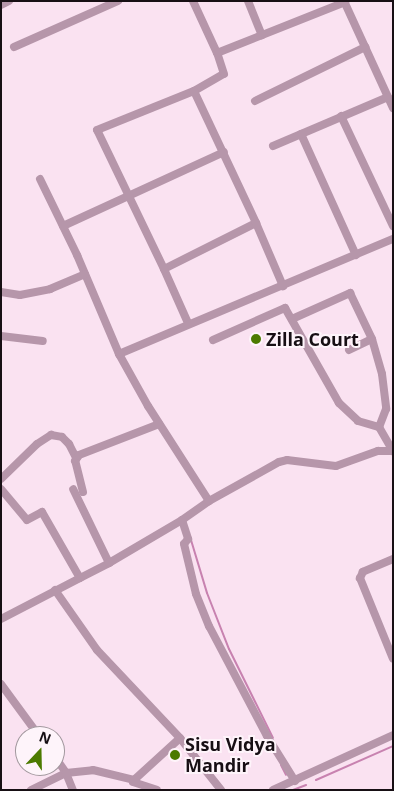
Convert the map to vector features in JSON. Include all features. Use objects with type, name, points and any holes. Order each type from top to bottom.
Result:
[{"type":"street","points":[[1,5],[9,1]]},
{"type":"street","points":[[97,1],[100,9]]},
{"type":"street","points":[[14,47],[118,1]]},
{"type":"street","points":[[188,323],[97,130],[194,91],[224,74],[217,53],[193,1]]},
{"type":"street","points":[[248,1],[262,34]]},
{"type":"street","points":[[217,53],[344,2],[393,108]]},
{"type":"street","points":[[255,101],[365,47]]},
{"type":"street","points":[[194,91],[224,152],[283,286]]},
{"type":"street","points":[[273,146],[388,97]]},
{"type":"street","points":[[341,116],[393,226]]},
{"type":"street","points":[[301,134],[356,255]]},
{"type":"street","points":[[63,226],[128,198],[224,152]]},
{"type":"street","points":[[40,179],[85,274],[119,354],[159,424],[209,501]]},
{"type":"street","points":[[164,269],[256,223]]},
{"type":"street","points":[[119,354],[188,323],[283,286],[393,239]]},
{"type":"street","points":[[1,292],[20,295],[50,289],[85,274]]},
{"type":"street","points":[[292,319],[350,293],[372,339],[382,374],[386,409],[379,427]]},
{"type":"street","points":[[213,340],[285,308],[317,368],[339,403],[358,421],[379,427],[393,451]]},
{"type":"street","points":[[1,336],[44,341]]},
{"type":"street","points":[[349,350],[372,339]]},
{"type":"street","points":[[76,458],[159,424]]},
{"type":"street","points":[[1,479],[36,444],[51,435],[62,437],[70,444],[76,458],[83,492]]},
{"type":"street","points":[[1,619],[109,563],[182,520],[209,501],[279,462],[287,460],[336,466],[378,451],[393,451]]},
{"type":"street","points":[[1,489],[27,520],[42,512],[80,578]]},
{"type":"street","points":[[73,489],[109,563]]},
{"type":"street","points":[[182,520],[188,539],[184,544],[196,594],[209,626],[266,736],[295,781]]},
{"type":"street","points":[[393,559],[363,572],[360,578],[393,659]]},
{"type":"street","points":[[55,590],[97,650],[180,738],[220,790]]},
{"type":"street","points":[[1,684],[32,726]]},
{"type":"street","points":[[272,790],[393,735]]},
{"type":"street","points":[[133,781],[180,738]]},
{"type":"street","points":[[31,790],[41,788],[66,773],[92,770],[133,781],[157,790]]},
{"type":"street","points":[[66,773],[73,790]]},
{"type":"street","points":[[133,781],[137,790]]},
{"type":"waterway","points":[[191,540],[207,593],[229,649],[273,738]]},
{"type":"waterway","points":[[316,780],[393,746]]},
{"type":"waterway","points":[[281,765],[286,775]]},
{"type":"waterway","points":[[293,790],[306,785]]},
{"type":"place","name":"Zilla Court","points":[[256,339]]},
{"type":"place","name":"Sisu Vidya Mandir","points":[[175,755]]}]
